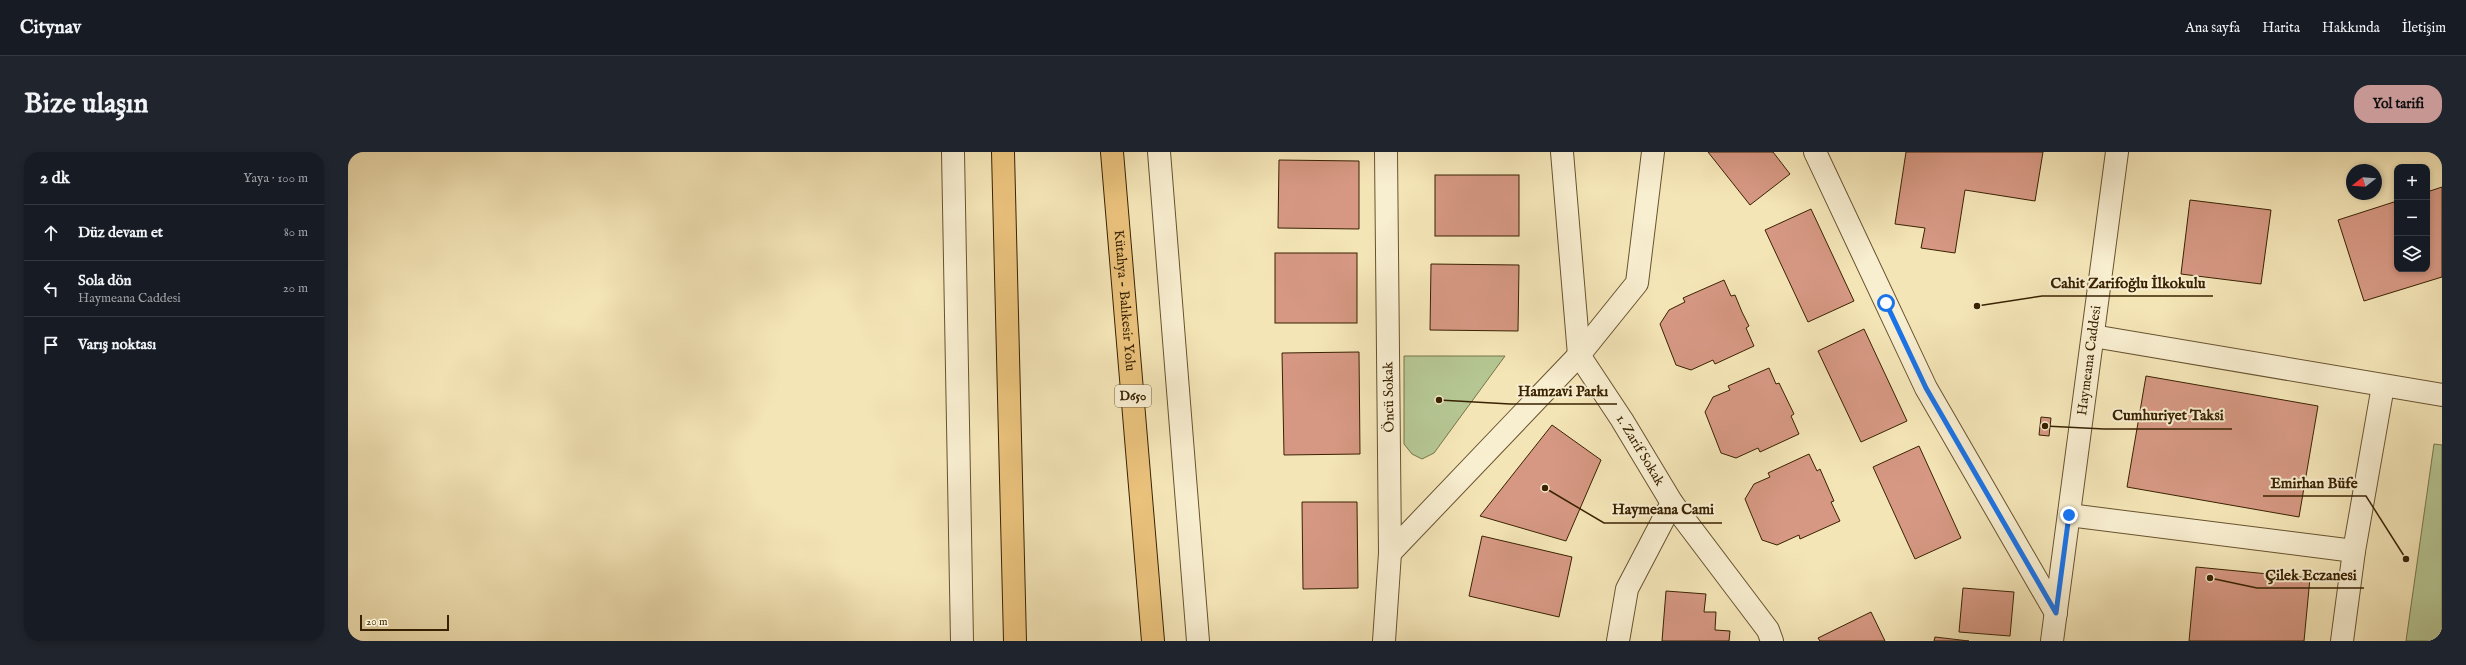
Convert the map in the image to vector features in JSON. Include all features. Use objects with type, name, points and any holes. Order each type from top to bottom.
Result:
[{"type":"highway","points":[[1003,152],[1015,641]]},
{"type":"highway","name":"Kütahya - Balıkesir Yolu","points":[[1112,152],[1153,641]]},
{"type":"street","points":[[953,152],[962,641]]},
{"type":"street","points":[[1159,152],[1198,641]]},
{"type":"street","name":"Öncü Sokak","points":[[1384,641],[1390,553],[1386,152]]},
{"type":"street","points":[[1562,152],[1579,355]]},
{"type":"street","points":[[1390,553],[1579,355],[1637,283],[1653,152]]},
{"type":"street","points":[[1815,152],[1926,388],[2056,613]]},
{"type":"street","name":"Haymeana Caddesi","points":[[2052,641],[2117,152]]},
{"type":"street","points":[[2093,336],[2442,395]]},
{"type":"street","name":"1. Zarif Sokak","points":[[1579,355],[1622,420],[1672,503],[1768,630],[1772,641]]},
{"type":"street","points":[[2342,641],[2354,550],[2383,386]]},
{"type":"street","points":[[1618,641],[1627,589],[1672,503]]},
{"type":"street","points":[[2069,515],[2354,550]]},
{"type":"green space","points":[[1404,356],[1505,356],[1434,453],[1422,459],[1412,454],[1404,444]]},
{"type":"green space","points":[[2434,444],[2442,445],[2442,641],[2406,641]]},
{"type":"building","points":[[1708,152],[1773,152],[1790,174],[1750,205]]},
{"type":"building","points":[[1906,152],[2043,152],[2035,201],[1965,190],[1955,253],[1921,248],[1925,228],[1895,224]]},
{"type":"building","points":[[1279,160],[1359,161],[1359,229],[1278,228]]},
{"type":"building","points":[[1435,175],[1519,175],[1519,236],[1435,236]]},
{"type":"building","points":[[2442,187],[2442,277],[2364,301],[2338,220],[2394,202],[2394,272],[2430,272],[2430,191]]},
{"type":"building","points":[[2190,200],[2271,210],[2261,284],[2181,274]]},
{"type":"building","points":[[1811,209],[1854,301],[1808,322],[1765,230]]},
{"type":"building","points":[[1275,253],[1357,253],[1357,323],[1275,323]]},
{"type":"building","points":[[1431,264],[1519,265],[1518,331],[1430,330]]},
{"type":"building","points":[[1724,280],[1731,296],[1735,295],[1749,326],[1746,328],[1754,346],[1715,364],[1713,360],[1691,370],[1676,365],[1660,324],[1669,310],[1685,302],[1683,298]]},
{"type":"building","points":[[1864,329],[1907,421],[1861,442],[1818,351]]},
{"type":"building","points":[[1359,352],[1360,454],[1284,455],[1282,353]]},
{"type":"building","points":[[1769,368],[1776,384],[1779,383],[1794,414],[1791,416],[1799,434],[1760,452],[1758,448],[1736,458],[1721,453],[1705,412],[1713,397],[1730,390],[1728,386]]},
{"type":"building","points":[[2146,376],[2318,406],[2299,517],[2127,487]]},
{"type":"building","points":[[2041,417],[2051,418],[2049,436],[2039,435]]},
{"type":"building","points":[[1552,425],[1601,460],[1566,541],[1480,516]]},
{"type":"building","points":[[1919,446],[1961,538],[1915,559],[1873,467]]},
{"type":"building","points":[[1809,454],[1817,471],[1820,469],[1834,501],[1831,502],[1840,521],[1800,539],[1799,535],[1777,545],[1762,540],[1745,499],[1754,484],[1770,477],[1768,473]]},
{"type":"building","points":[[1302,502],[1357,502],[1358,588],[1303,589]]},
{"type":"building","points":[[1482,536],[1572,557],[1559,617],[1469,596]]},
{"type":"building","points":[[2196,567],[2310,578],[2304,641],[2189,641]]},
{"type":"building","points":[[1963,588],[2014,592],[2010,636],[1959,632]]},
{"type":"building","points":[[1666,591],[1706,594],[1704,612],[1716,612],[1715,630],[1730,631],[1729,641],[1662,641]]},
{"type":"building","points":[[1871,612],[1885,641],[1820,641],[1818,638]]},
{"type":"building","points":[[1935,637],[1969,641],[1934,641]]},
{"type":"place","name":"Cahit Zarifoğlu İlkokulu","points":[[1977,306]]},
{"type":"place","name":"Hamzavi Parkı","points":[[1439,400]]},
{"type":"place","name":"Cumhuriyet Taksi","points":[[2045,426]]},
{"type":"place","name":"Haymeana Cami","points":[[1545,488]]},
{"type":"place","name":"Emirhan Büfe","points":[[2406,559]]},
{"type":"place","name":"Çilek Eczanesi","points":[[2210,578]]},
{"type":"route","points":[[1886,303],[1926,388],[2056,613],[2069,515]]}]
